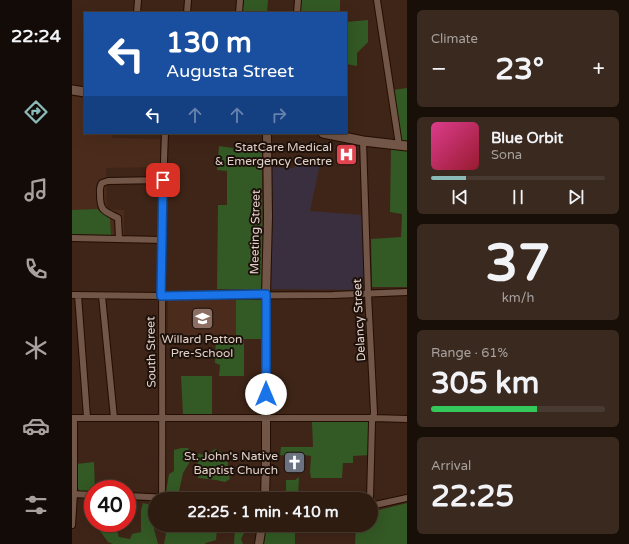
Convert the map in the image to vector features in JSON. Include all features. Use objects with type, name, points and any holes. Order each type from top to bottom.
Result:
[{"type":"main road","points":[[72,90],[84,92]]},
{"type":"main road","points":[[329,134],[403,146]]},
{"type":"street","points":[[137,12],[138,0]]},
{"type":"street","points":[[187,12],[188,0]]},
{"type":"street","points":[[239,12],[240,0]]},
{"type":"street","points":[[297,12],[298,0]]},
{"type":"street","points":[[377,0],[388,77],[403,146]]},
{"type":"street","name":"South Street","points":[[162,492],[163,418],[161,296],[165,134]]},
{"type":"street","name":"Meeting Street","points":[[265,492],[268,134]]},
{"type":"street","name":"Delancy Street","points":[[363,140],[368,294],[374,413],[371,449],[370,492]]},
{"type":"street","points":[[119,238],[118,218],[104,211],[100,204],[100,186],[102,183],[108,181],[163,180]]},
{"type":"street","points":[[72,238],[162,240]]},
{"type":"street","points":[[87,417],[75,295],[161,296],[368,294],[407,292]]},
{"type":"street","points":[[102,296],[114,418]]},
{"type":"street","points":[[72,525],[73,418],[407,419]]},
{"type":"street","points":[[73,494],[84,495]]},
{"type":"street","points":[[136,497],[148,497]]},
{"type":"street","points":[[378,505],[407,498]]},
{"type":"street","points":[[259,544],[261,532]]},
{"type":"shaded area","points":[[72,96],[84,98],[84,134],[112,134],[112,138],[160,139],[160,167],[106,168],[107,209],[124,210],[124,236],[72,235]]},
{"type":"shaded area","points":[[295,158],[321,159],[310,211],[363,215],[365,290],[271,289],[271,167],[294,168]]},
{"type":"shaded area","name":"Willard Patton Pre-School","points":[[168,298],[236,298],[236,337],[168,337]]},
{"type":"green space","points":[[244,0],[268,0],[267,12],[242,12]]},
{"type":"green space","points":[[300,0],[340,0],[340,12],[299,12]]},
{"type":"green space","points":[[368,20],[368,42],[357,53],[357,66],[347,64],[347,22]]},
{"type":"green space","points":[[407,88],[407,143],[401,142],[393,90]]},
{"type":"green space","points":[[219,146],[262,152],[263,290],[217,289],[218,205],[227,205],[227,171],[217,170]]},
{"type":"green space","points":[[391,148],[407,150],[407,287],[372,287],[371,239],[401,237],[402,214],[390,212]]},
{"type":"green space","points":[[97,209],[110,218],[111,235],[72,234],[72,210]]},
{"type":"green space","points":[[236,298],[262,300],[263,339],[244,339],[244,376],[219,376],[220,365],[215,363],[216,337],[236,337]]},
{"type":"green space","points":[[181,376],[212,376],[212,415],[183,415]]},
{"type":"green space","points":[[371,421],[370,455],[353,456],[353,463],[343,463],[342,478],[311,478],[311,456],[298,454],[297,457],[280,455],[281,447],[313,447],[312,422]]},
{"type":"green space","points":[[188,448],[192,457],[183,473],[179,492],[166,492],[169,474],[174,471],[174,450]]},
{"type":"green space","points":[[215,449],[223,453],[228,459],[230,479],[225,482],[198,478],[197,459],[199,453],[204,456]]},
{"type":"green space","points":[[94,462],[95,480],[84,480],[84,491],[80,491],[76,487],[76,464]]},
{"type":"green space","points":[[299,477],[298,492],[286,492],[286,480],[295,480]]},
{"type":"green space","points":[[143,503],[148,504],[148,532],[155,532],[158,544],[113,544],[108,542],[101,532],[117,532],[119,537],[130,539],[132,534],[141,532],[141,510]]},
{"type":"green space","points":[[407,503],[407,544],[355,544],[356,532],[378,532],[378,510]]},
{"type":"green space","points":[[166,532],[217,532],[216,540],[205,544],[164,544]]},
{"type":"green space","points":[[235,532],[244,532],[241,539],[243,544],[234,544]]},
{"type":"green space","points":[[263,532],[295,532],[295,544],[262,544]]},
{"type":"place","name":"StatCare Medical & Emergency Centre","points":[[347,154]]},
{"type":"place","name":"Willard Patton Pre-School","points":[[202,318]]},
{"type":"place","name":"St. John's Native Baptist Church","points":[[294,463]]},
{"type":"route","points":[[163,180],[161,296],[266,294],[266,394]]}]
